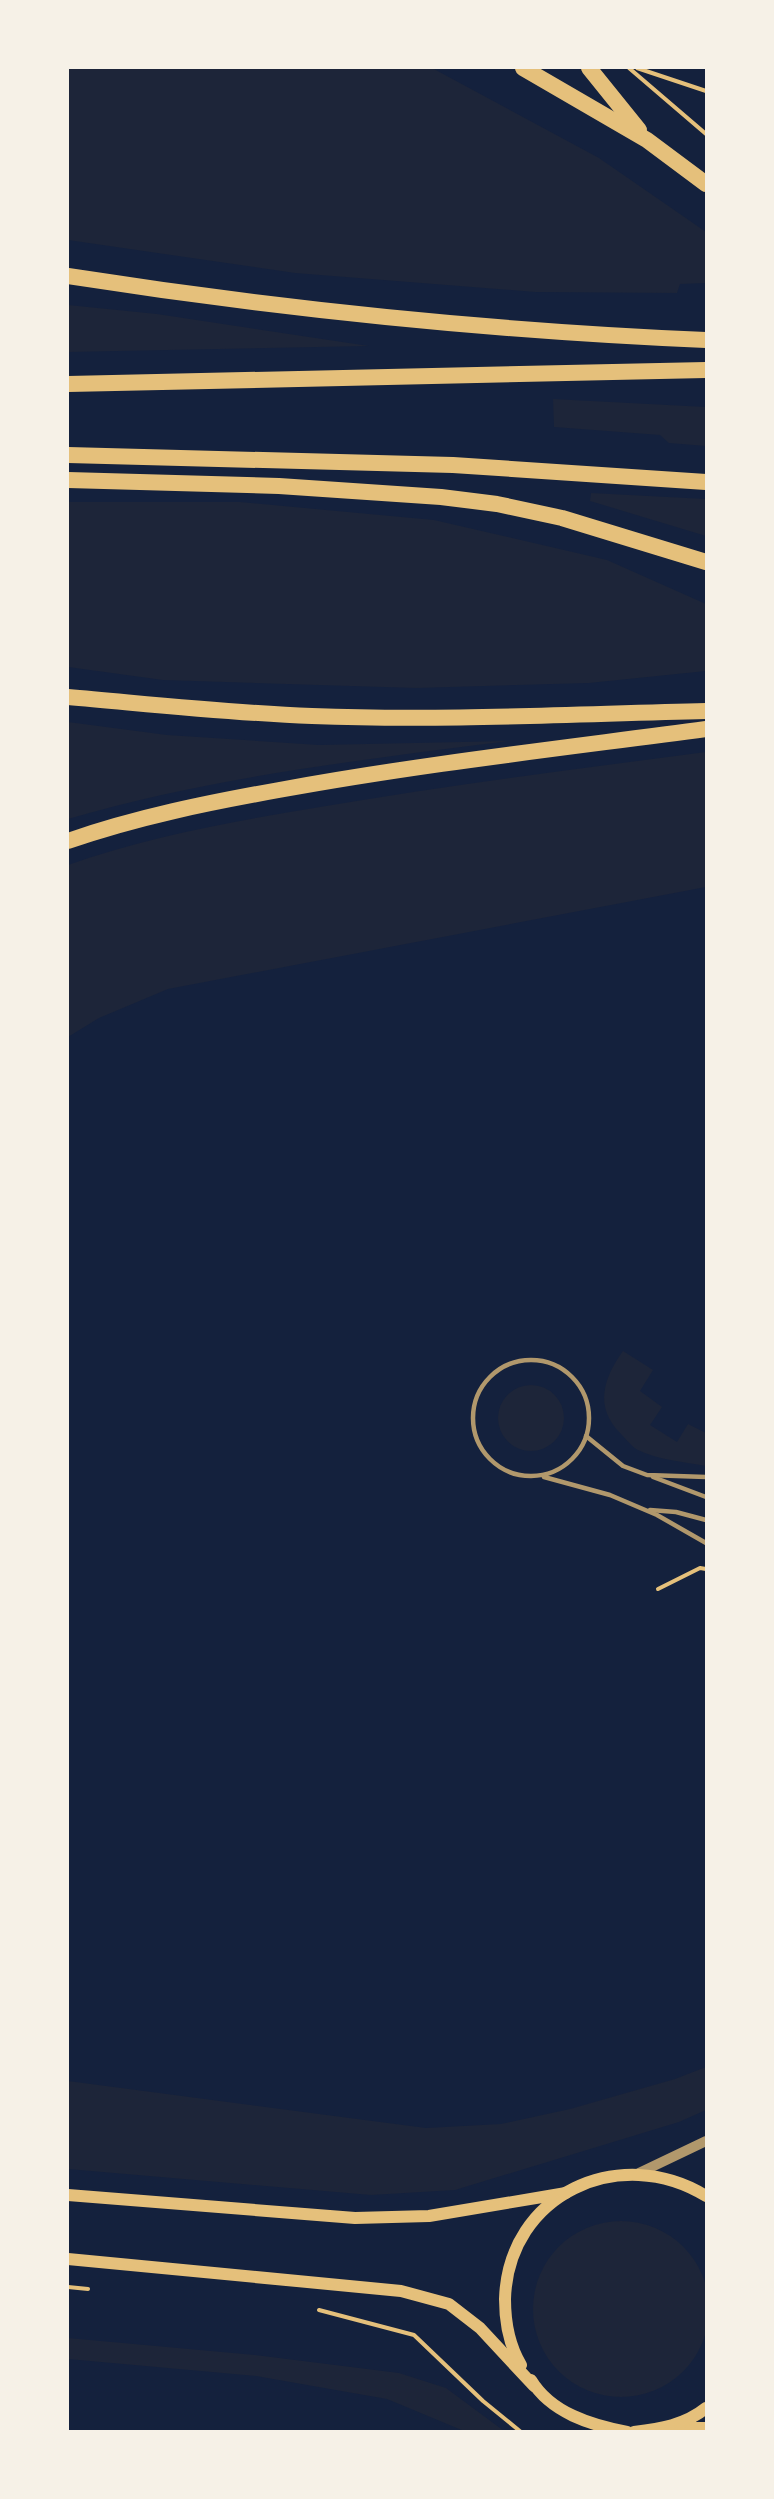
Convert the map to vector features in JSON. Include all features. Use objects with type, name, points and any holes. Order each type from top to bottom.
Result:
[{"type":"highway","points":[[523,68],[647,140],[706,184]]},
{"type":"highway","points":[[588,68],[647,140]]},
{"type":"highway","points":[[68,276],[201,297],[519,329],[706,340]]},
{"type":"highway","points":[[68,384],[706,370]]},
{"type":"highway","points":[[68,455],[453,465],[706,482]]},
{"type":"highway","points":[[68,480],[279,486],[441,497],[497,504],[562,518],[706,562]]},
{"type":"highway","points":[[68,697],[201,710],[312,716],[421,717],[706,711]]},
{"type":"highway","points":[[68,841],[110,826],[172,810],[356,776],[706,729]]},
{"type":"main road","points":[[68,2195],[355,2218],[429,2216],[566,2193],[601,2178],[639,2174],[674,2180],[706,2196]]},
{"type":"main road","points":[[534,2386],[515,2355],[505,2319],[506,2282],[517,2247],[537,2216],[566,2193]]},
{"type":"main road","points":[[68,2259],[401,2290],[449,2304],[480,2328],[534,2386],[561,2410],[594,2425],[627,2432]]},
{"type":"main road","points":[[666,2428],[698,2415],[706,2408]]},
{"type":"main road","points":[[634,2432],[666,2428],[706,2428]]},
{"type":"street","points":[[639,2174],[706,2141]]},
{"type":"lane","points":[[540,1476],[551,1473],[570,1461],[579,1451],[586,1436],[588,1412],[582,1391],[570,1376],[552,1365],[537,1361],[518,1362],[504,1367],[489,1378],[475,1403],[472,1422],[477,1440],[487,1456],[501,1468],[520,1475],[540,1476],[598,1491],[646,1510],[706,1544]]},
{"type":"lane","points":[[586,1436],[623,1466],[706,1497]]},
{"type":"lane","points":[[647,1475],[706,1476]]},
{"type":"lane","points":[[646,1510],[676,1512],[706,1520]]},
{"type":"path","points":[[629,68],[706,134]]},
{"type":"path","points":[[637,68],[706,91]]},
{"type":"path","points":[[658,1589],[700,1568],[706,1569]]},
{"type":"path","points":[[68,2287],[98,2290]]},
{"type":"path","points":[[310,2308],[414,2335],[483,2401],[521,2432]]},
{"type":"shaded area","points":[[68,68],[432,68],[599,158],[706,232],[706,283],[680,284],[677,293],[535,292],[295,273],[68,240]]},
{"type":"shaded area","points":[[68,305],[157,314],[369,346],[68,352]]},
{"type":"shaded area","points":[[553,399],[706,407],[706,446],[669,443],[660,435],[554,427]]},
{"type":"shaded area","points":[[591,493],[706,499],[706,536],[590,501]]},
{"type":"shaded area","points":[[68,502],[240,502],[434,520],[607,560],[706,604],[706,671],[589,683],[416,688],[163,680],[68,667]]},
{"type":"shaded area","points":[[68,722],[167,735],[319,745],[509,741],[287,771],[122,804],[68,819]]},
{"type":"shaded area","points":[[706,752],[706,887],[168,989],[99,1018],[68,1037],[68,865],[192,830],[256,818],[464,784]]},
{"type":"shaded area","points":[[623,1351],[653,1370],[640,1391],[662,1407],[650,1425],[677,1442],[688,1424],[706,1433],[706,1466],[663,1458],[638,1450],[613,1424],[607,1414],[604,1393],[610,1372]]},
{"type":"shaded area","points":[[537,1385],[555,1394],[562,1405],[564,1418],[562,1431],[555,1442],[544,1449],[525,1451],[507,1442],[500,1431],[498,1412],[507,1394],[518,1387]]},
{"type":"shaded area","points":[[706,2067],[706,2110],[679,2122],[455,2190],[371,2195],[68,2169],[68,2081],[426,2128],[501,2124],[570,2109],[675,2079]]},
{"type":"shaded area","points":[[621,2221],[655,2228],[670,2236],[683,2247],[694,2260],[702,2275],[709,2309],[702,2343],[694,2358],[683,2371],[670,2382],[655,2390],[621,2397],[587,2390],[572,2382],[559,2371],[548,2358],[540,2343],[533,2309],[540,2275],[548,2260],[559,2247],[572,2236],[587,2228]]},
{"type":"shaded area","points":[[68,2338],[255,2355],[399,2373],[446,2388],[504,2431],[464,2431],[387,2399],[256,2376],[68,2359]]}]
